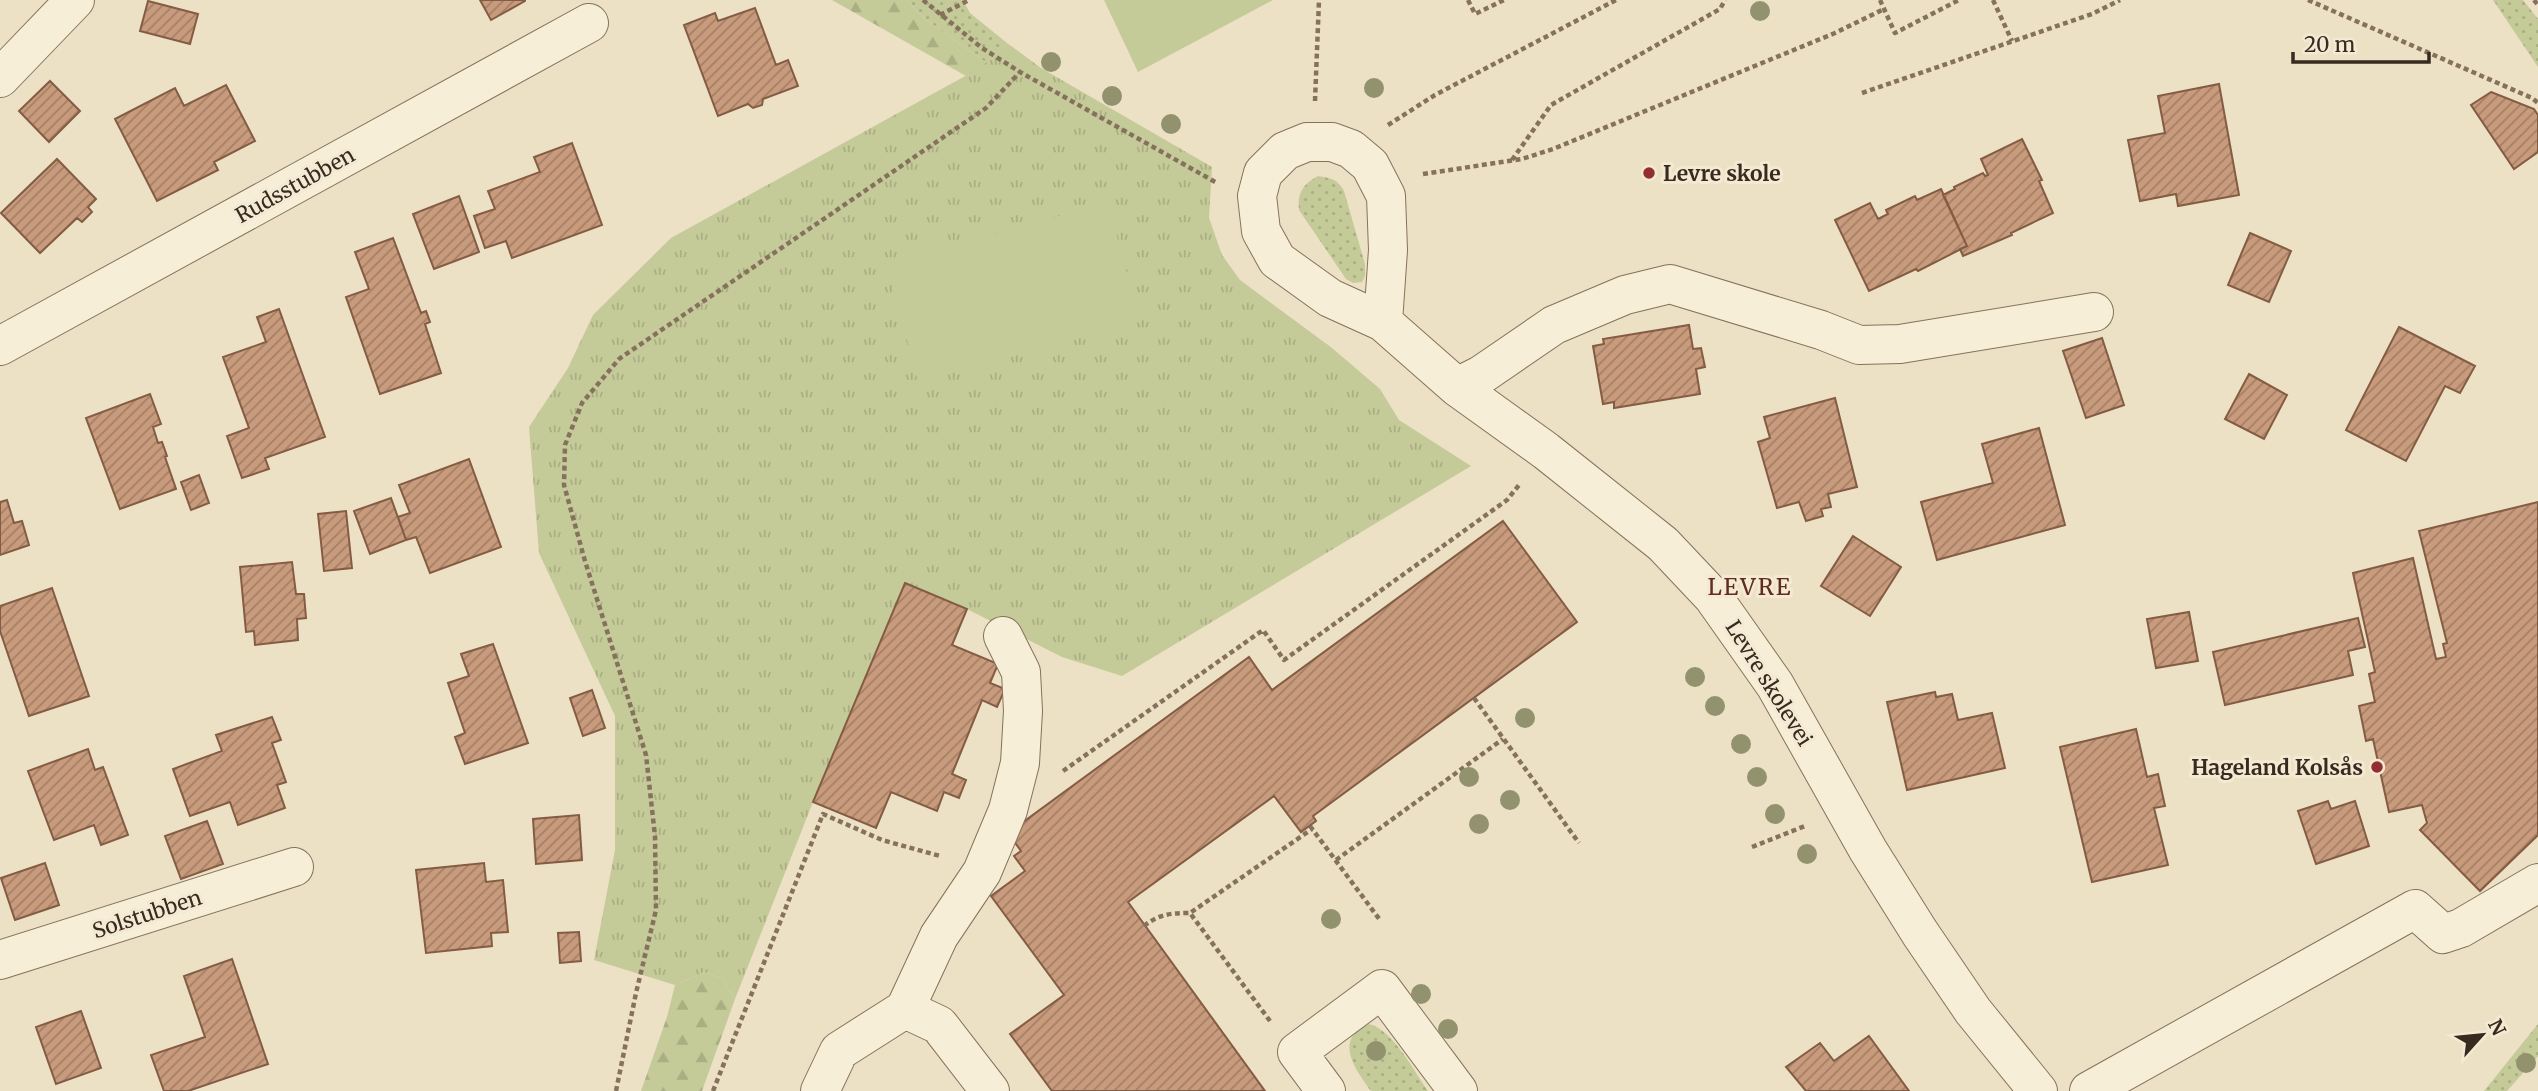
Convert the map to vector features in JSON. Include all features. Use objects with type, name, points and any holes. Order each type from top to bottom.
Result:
[{"type":"street","points":[[0,78],[75,0]]},
{"type":"street","name":"Rudsstubben","points":[[0,346],[589,23]]},
{"type":"street","points":[[1257,197],[1264,173],[1284,151],[1307,142],[1332,142],[1350,149],[1370,165],[1386,196],[1388,250],[1383,322]]},
{"type":"street","name":"Levre skolevei","points":[[1257,197],[1261,231],[1277,260],[1330,298],[1383,322],[1457,387],[1546,451],[1663,544],[1713,597],[1775,685],[1868,850],[1920,933],[1973,1011],[2038,1091]]},
{"type":"street","points":[[1457,387],[1481,375],[1554,325],[1625,295],[1670,284],[1821,330],[1859,345],[1900,344],[2094,312]]},
{"type":"street","points":[[820,1091],[839,1051],[905,1009],[939,936],[982,872],[1008,810],[1020,763],[1023,711],[1021,672],[1003,636]]},
{"type":"street","name":"Solstubben","points":[[0,960],[294,867]]},
{"type":"street","points":[[2089,1091],[2415,909],[2443,934],[2461,928],[2538,883]]},
{"type":"street","points":[[1326,1091],[1297,1052],[1382,989],[1451,1082]]},
{"type":"street","points":[[905,1009],[939,1025],[990,1091]]},
{"type":"path","points":[[923,0],[982,48],[1020,72],[1237,195],[1257,197]]},
{"type":"path","points":[[940,15],[969,0]]},
{"type":"path","points":[[1315,103],[1319,0]]},
{"type":"path","points":[[1468,0],[1475,14],[1504,0]]},
{"type":"path","points":[[1388,125],[1435,95],[1616,0]]},
{"type":"path","points":[[1511,161],[1551,105],[1720,9],[1726,0]]},
{"type":"path","points":[[1880,0],[1895,33],[1959,0]]},
{"type":"path","points":[[1993,0],[2012,41]]},
{"type":"path","points":[[1862,93],[2092,13],[2120,0]]},
{"type":"path","points":[[2308,0],[2532,97],[2538,103]]},
{"type":"path","points":[[2534,0],[2538,5]]},
{"type":"path","points":[[1419,174],[1511,161],[1553,149],[1835,33],[1884,9]]},
{"type":"path","points":[[616,1091],[656,910],[655,836],[646,755],[564,485],[565,445],[582,403],[620,359],[986,108],[1020,72]]},
{"type":"path","points":[[1008,810],[1263,630],[1284,660],[1507,500],[1546,451]]},
{"type":"path","points":[[1474,698],[1579,843]]},
{"type":"path","points":[[1336,860],[1503,739]]},
{"type":"path","points":[[713,1091],[823,814],[882,840],[949,858],[982,872]]},
{"type":"path","points":[[1752,847],[1792,833],[1811,822]]},
{"type":"path","points":[[1144,926],[1155,917],[1167,913],[1190,913],[1311,827],[1380,920]]},
{"type":"path","points":[[1190,913],[1259,1008],[1297,1052]]},
{"type":"green space","points":[[832,0],[906,0],[925,19],[988,64],[966,76]]},
{"type":"green space","points":[[906,0],[963,0],[970,13],[1007,43],[988,64],[925,19]]},
{"type":"green space","points":[[1104,0],[1273,0],[1138,72]]},
{"type":"green space","points":[[2493,0],[2523,0],[2538,19],[2538,67]]},
{"type":"green space","points":[[1007,43],[1041,68],[1212,167],[1209,218],[1222,255],[1240,280],[1332,348],[1380,389],[1399,420],[1471,466],[1122,676],[1062,657],[967,609],[905,584],[813,802],[735,999],[723,979],[704,972],[675,985],[594,960],[615,850],[615,716],[539,553],[529,427],[568,368],[593,315],[671,238],[987,64]]},
{"type":"green space","points":[[1318,176],[1330,178],[1344,191],[1365,264],[1362,282],[1353,283],[1346,279],[1299,210],[1302,190]]},
{"type":"green space","points":[[1108,203],[1140,322],[918,382],[886,262]]},
{"type":"green space","points":[[704,972],[723,979],[735,999],[702,1091],[641,1091],[667,1017],[675,985]]},
{"type":"green space","points":[[1369,1024],[1395,1043],[1428,1091],[1371,1091],[1354,1065],[1349,1046],[1358,1030]]},
{"type":"green space","points":[[2538,1024],[2538,1056],[2507,1091],[2484,1091]]},
{"type":"building","points":[[480,0],[525,0],[525,1],[491,20]]},
{"type":"building","points":[[148,1],[198,14],[190,44],[140,31]]},
{"type":"building","points":[[755,8],[776,65],[788,60],[798,86],[763,99],[762,105],[753,108],[748,104],[718,116],[684,25],[715,13],[718,21]]},
{"type":"building","points":[[50,81],[80,111],[49,142],[19,111]]},
{"type":"building","points":[[2219,84],[2239,195],[2178,206],[2176,194],[2140,201],[2128,140],[2165,133],[2158,96]]},
{"type":"building","points":[[226,85],[255,141],[214,162],[218,170],[157,201],[115,119],[175,88],[184,106]]},
{"type":"building","points":[[2491,92],[2534,109],[2538,115],[2538,152],[2514,169],[2471,105]]},
{"type":"building","points":[[2022,139],[2042,180],[2039,181],[2053,213],[2011,233],[2012,235],[1963,256],[1960,249],[1967,246],[1943,195],[1983,173],[1988,175],[1981,159]]},
{"type":"building","points":[[572,143],[602,225],[512,258],[506,241],[485,248],[474,216],[495,209],[488,191],[540,172],[534,157]]},
{"type":"building","points":[[57,159],[96,199],[88,207],[92,212],[82,222],[77,218],[40,253],[1,213]]},
{"type":"building","points":[[1941,189],[1967,246],[1918,271],[1916,269],[1869,291],[1835,220],[1870,203],[1878,219],[1888,214],[1886,210],[1915,196],[1917,200]]},
{"type":"building","points":[[459,196],[479,252],[434,269],[413,214]]},
{"type":"building","points":[[2250,233],[2291,251],[2269,302],[2228,285]]},
{"type":"building","points":[[393,238],[421,313],[426,311],[430,322],[425,324],[441,373],[380,394],[346,297],[369,289],[355,252]]},
{"type":"building","points":[[279,309],[325,437],[265,458],[269,469],[242,478],[227,436],[249,428],[223,357],[266,342],[257,317]]},
{"type":"building","points":[[1689,325],[1693,349],[1701,348],[1705,367],[1696,369],[1700,394],[1614,408],[1614,402],[1603,404],[1593,346],[1604,344],[1603,339]]},
{"type":"building","points":[[2399,327],[2475,366],[2460,393],[2445,386],[2406,461],[2346,430]]},
{"type":"building","points":[[2102,338],[2124,405],[2086,418],[2063,351]]},
{"type":"building","points":[[2249,374],[2287,395],[2264,439],[2225,419]]},
{"type":"building","points":[[150,394],[161,424],[153,427],[158,443],[162,442],[176,489],[120,509],[86,418]]},
{"type":"building","points":[[1835,398],[1857,487],[1828,494],[1831,507],[1821,509],[1823,516],[1806,521],[1799,502],[1777,508],[1758,442],[1770,438],[1764,417]]},
{"type":"building","points":[[2039,428],[2065,525],[1937,560],[1921,502],[1993,483],[1982,444]]},
{"type":"building","points":[[469,459],[501,547],[430,573],[416,537],[406,540],[398,517],[410,513],[399,485]]},
{"type":"building","points":[[199,475],[209,503],[191,510],[181,482]]},
{"type":"building","points":[[391,498],[406,540],[370,554],[354,511]]},
{"type":"building","points":[[7,500],[14,523],[22,521],[29,545],[0,555],[0,502]]},
{"type":"building","points":[[2538,502],[2538,835],[2480,891],[2420,830],[2427,823],[2422,805],[2389,812],[2373,739],[2366,741],[2359,706],[2375,702],[2369,674],[2375,672],[2353,573],[2413,558],[2436,659],[2446,657],[2443,644],[2447,643],[2419,531]]},
{"type":"building","points":[[346,511],[352,568],[324,571],[318,514]]},
{"type":"building","points":[[1503,521],[1577,622],[1313,816],[1316,821],[1301,832],[1274,796],[1128,902],[1265,1091],[1052,1091],[1010,1034],[1064,995],[991,896],[1025,871],[1014,856],[1021,851],[1008,833],[1249,657],[1272,690]]},
{"type":"building","points":[[1853,536],[1901,567],[1870,616],[1821,586]]},
{"type":"building","points":[[292,562],[296,594],[304,594],[306,618],[297,619],[298,640],[255,645],[254,631],[246,632],[240,567]]},
{"type":"building","points":[[905,583],[967,609],[952,645],[998,664],[990,683],[1005,689],[997,707],[982,700],[952,774],[966,780],[959,798],[944,792],[937,811],[891,792],[876,828],[813,802]]},
{"type":"building","points":[[52,588],[89,696],[29,716],[0,631],[0,606]]},
{"type":"building","points":[[2189,612],[2198,661],[2156,668],[2147,619]]},
{"type":"building","points":[[2358,618],[2365,647],[2348,651],[2353,675],[2225,705],[2213,652]]},
{"type":"building","points":[[493,644],[528,743],[465,764],[455,737],[465,733],[448,683],[469,676],[461,654]]},
{"type":"building","points":[[592,690],[605,728],[583,736],[570,698]]},
{"type":"building","points":[[1935,692],[1936,697],[1952,694],[1958,720],[1992,713],[2005,768],[1907,790],[1887,702]]},
{"type":"building","points":[[272,717],[281,740],[272,743],[286,782],[277,785],[285,808],[238,825],[230,802],[190,816],[173,769],[222,751],[216,735]]},
{"type":"building","points":[[2136,729],[2147,777],[2158,774],[2165,806],[2154,808],[2168,865],[2092,882],[2060,747]]},
{"type":"building","points":[[88,749],[95,770],[103,767],[128,835],[101,845],[94,825],[54,840],[28,771]]},
{"type":"building","points":[[2328,801],[2331,809],[2355,801],[2369,846],[2316,864],[2298,811]]},
{"type":"building","points":[[579,815],[582,860],[536,864],[533,819]]},
{"type":"building","points":[[207,821],[223,864],[181,879],[165,836]]},
{"type":"building","points":[[45,863],[59,905],[15,920],[1,878]]},
{"type":"building","points":[[484,863],[486,882],[503,880],[508,932],[491,933],[492,946],[426,953],[416,870]]},
{"type":"building","points":[[579,932],[581,961],[560,963],[558,933]]},
{"type":"building","points":[[232,959],[268,1064],[188,1091],[164,1091],[151,1055],[205,1037],[184,976]]},
{"type":"building","points":[[81,1011],[101,1068],[56,1084],[36,1027]]},
{"type":"building","points":[[1869,1036],[1909,1091],[1806,1091],[1786,1067],[1820,1043],[1834,1061]]},
{"type":"place","name":"Levre skole","points":[[1649,173]]},
{"type":"place","name":"Hageland Kolsås","points":[[2377,767]]},
{"type":"district","name":"LEVRE","points":[[1750,586]]}]
